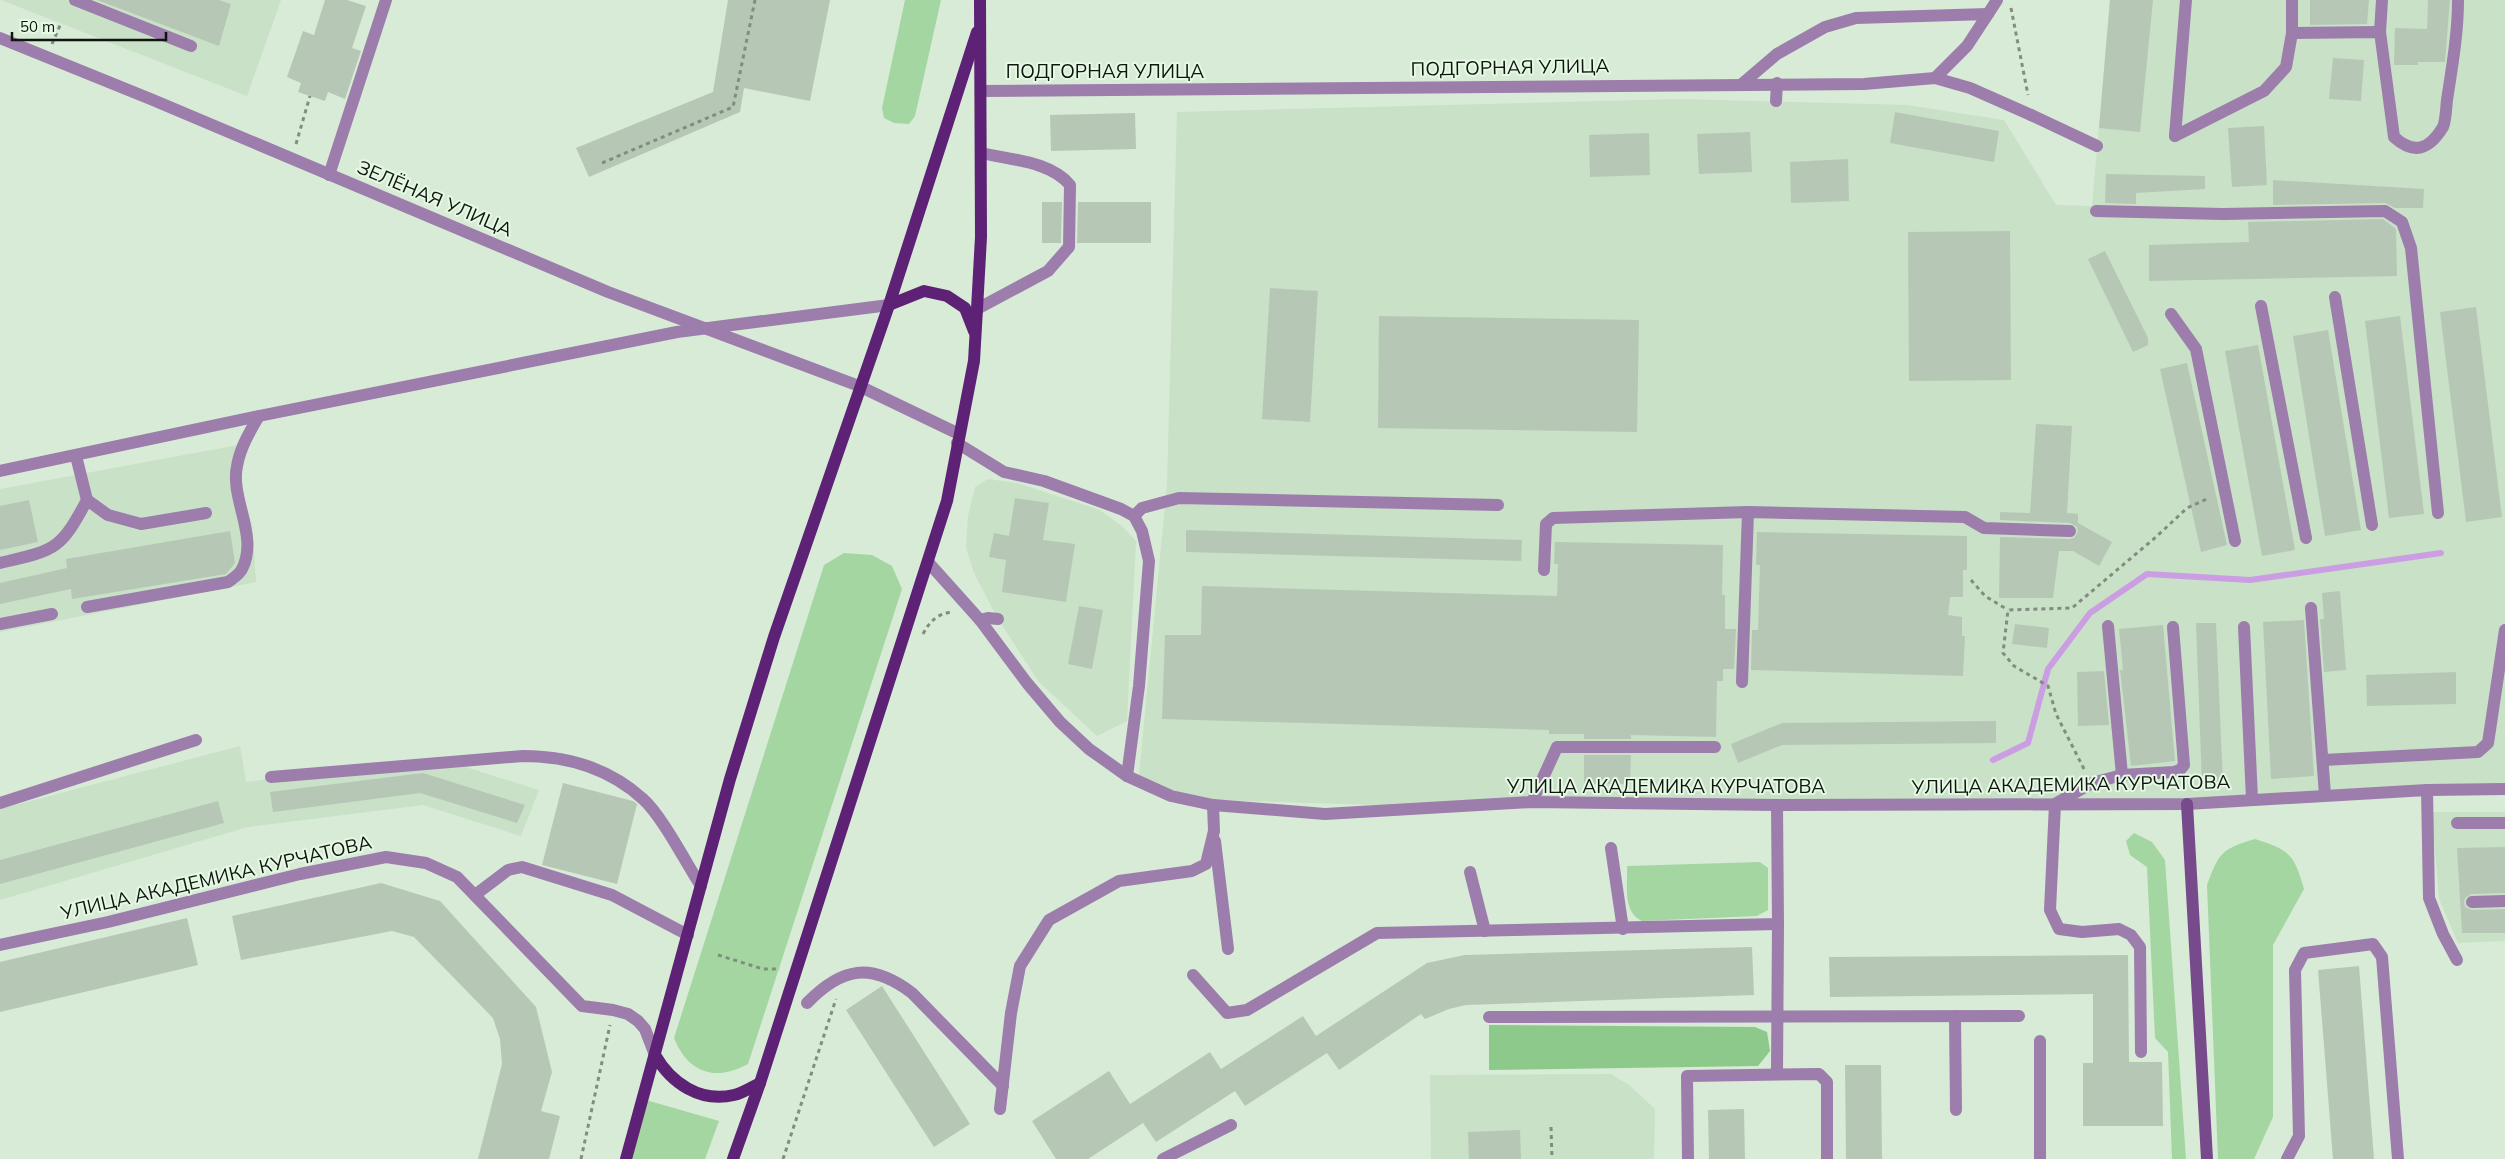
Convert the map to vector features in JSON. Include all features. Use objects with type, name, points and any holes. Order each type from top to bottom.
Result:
[{"type":"main road","points":[[733,1159],[760,1083],[793,974],[947,502],[974,361],[978,309],[982,153],[980,0]]},
{"type":"main road","points":[[626,1159],[730,779],[774,637],[859,386],[889,305],[981,23]]},
{"type":"main road","points":[[889,305],[924,291],[947,296],[965,308],[976,336]]},
{"type":"main road","name":"УЛИЦА АКАДЕМИКА КУРЧАТОВА","points":[[655,1055],[668,1075],[677,1082],[705,1095],[734,1095],[760,1083]]},
{"type":"street","points":[[75,0],[191,46]]},
{"type":"street","points":[[329,175],[386,0]]},
{"type":"street","points":[[1935,78],[1967,46],[1997,0]]},
{"type":"street","points":[[2186,0],[2175,136],[2264,91],[2286,66],[2292,33],[2292,0]]},
{"type":"street","points":[[2382,0],[2380,32],[2394,137],[2405,146],[2416,149],[2426,146],[2444,126],[2458,27],[2458,0]]},
{"type":"street","points":[[1743,84],[1777,54],[1825,26],[1856,18],[1988,14]]},
{"type":"street","points":[[2292,33],[2380,32]]},
{"type":"street","name":"ЗЕЛЁНАЯ УЛИЦА","points":[[0,38],[608,292],[859,386],[958,439],[1004,472],[1044,481],[1122,509],[1134,516]]},
{"type":"street","name":"ПОДГОРНАЯ УЛИЦА","points":[[982,91],[1777,83],[1864,84],[1935,78],[1970,88],[2097,146]]},
{"type":"street","points":[[1776,101],[1777,83]]},
{"type":"street","points":[[978,309],[1048,271],[1069,247],[1070,185],[1062,176],[1050,169],[982,153]]},
{"type":"street","points":[[2096,211],[2223,214],[2385,211],[2402,222],[2411,248],[2438,513]]},
{"type":"street","points":[[2334,297],[2372,525]]},
{"type":"street","points":[[0,471],[259,416],[704,327],[889,305]]},
{"type":"street","points":[[2261,306],[2306,538]]},
{"type":"street","points":[[2171,314],[2196,349],[2235,541]]},
{"type":"street","points":[[87,607],[228,582],[242,570],[246,547],[242,509],[236,490],[236,466],[247,438],[259,416]]},
{"type":"street","points":[[76,456],[87,500],[108,516],[141,524],[206,513]]},
{"type":"street","points":[[1127,776],[1139,686],[1149,561],[1142,531],[1134,516],[1142,508],[1179,498],[1498,505]]},
{"type":"street","points":[[0,563],[36,555],[54,548],[70,533],[87,500]]},
{"type":"street","points":[[1742,682],[1748,512]]},
{"type":"street","points":[[1544,570],[1546,524],[1553,518],[1748,512],[1965,517],[1984,528],[2070,530]]},
{"type":"street","name":"УЛИЦА АКАДЕМИКА КУРЧАТОВА","points":[[928,562],[980,620],[1027,683],[1060,722],[1089,749],[1127,776],[1171,796],[1212,805],[1325,814],[1532,802],[1777,805],[2187,804],[2427,790],[2505,789]]},
{"type":"street","points":[[2311,608],[2325,795]]},
{"type":"street","points":[[0,624],[52,614]]},
{"type":"street","points":[[980,620],[988,618],[998,619]]},
{"type":"street","points":[[2108,626],[2122,775]]},
{"type":"street","points":[[2141,1052],[2140,947],[2131,935],[2119,929],[2082,932],[2059,929],[2051,915],[2050,880],[2055,804],[2092,782],[2122,775],[2174,772],[2180,770],[2184,765],[2173,627]]},
{"type":"street","points":[[2244,627],[2252,799]]},
{"type":"street","points":[[2323,760],[2478,752],[2488,743],[2505,630]]},
{"type":"street","points":[[0,803],[196,740]]},
{"type":"street","points":[[1532,802],[1557,747],[1715,747]]},
{"type":"street","points":[[271,777],[523,756],[550,756],[574,760],[615,778],[644,799],[654,811],[701,886]]},
{"type":"street","points":[[2427,790],[2429,898],[2443,934],[2457,960]]},
{"type":"street","points":[[2187,804],[2207,1159]]},
{"type":"street","points":[[1212,805],[1228,949]]},
{"type":"street","points":[[1777,805],[1777,1074]]},
{"type":"street","points":[[2457,824],[2505,823]]},
{"type":"street","points":[[1000,1109],[1020,966],[1049,920],[1119,881],[1192,870],[1206,864],[1214,831]]},
{"type":"street","points":[[1611,848],[1623,929]]},
{"type":"street","name":"УЛИЦА АКАДЕМИКА КУРЧАТОВА","points":[[0,946],[108,922],[300,874],[386,857],[406,858],[442,868],[457,877],[582,1006],[613,1010],[628,1014],[638,1020],[645,1028],[655,1055]]},
{"type":"street","points":[[475,896],[508,870],[522,867],[612,895],[688,935]]},
{"type":"street","points":[[1470,872],[1485,931]]},
{"type":"street","points":[[2472,902],[2505,901]]},
{"type":"street","points":[[1193,975],[1227,1013],[1247,1010],[1377,933],[1623,929],[1778,924]]},
{"type":"street","points":[[2287,1159],[2299,1136],[2295,970],[2304,953],[2373,944],[2382,957],[2398,1159]]},
{"type":"street","points":[[807,1003],[824,985],[854,972],[876,973],[896,980],[912,993],[1003,1086]]},
{"type":"street","points":[[1489,1016],[2019,1016]]},
{"type":"street","points":[[1956,1016],[1956,1110]]},
{"type":"street","points":[[2040,1041],[2040,1159]]},
{"type":"street","points":[[1688,1159],[1687,1076],[1777,1074],[1819,1074],[1826,1082],[1827,1159]]},
{"type":"street","points":[[1163,1159],[1231,1125]]},
{"type":"path","points":[[602,164],[733,107],[755,0]]},
{"type":"path","points":[[2009,0],[2032,115]]},
{"type":"path","points":[[52,44],[61,23]]},
{"type":"path","points":[[296,145],[310,96]]},
{"type":"path","points":[[1971,580],[1985,596],[2008,610],[2072,608],[2156,538],[2187,508],[2225,492]]},
{"type":"path","points":[[2008,610],[2004,653],[2014,666],[2048,686],[2056,714],[2092,782]]},
{"type":"path","points":[[922,635],[930,621],[941,614],[952,612],[958,614]]},
{"type":"path","points":[[718,955],[763,969],[781,969],[793,974]]},
{"type":"path","points":[[782,1159],[837,1001],[834,992],[824,985]]},
{"type":"path","points":[[581,1159],[613,1010]]},
{"type":"path","points":[[1551,1127],[1552,1159]]},
{"type":"shaded area","points":[[1,0],[281,0],[247,96]]},
{"type":"shaded area","points":[[2110,0],[2505,0],[2505,790],[2179,801],[1374,805],[1216,800],[1176,792],[1139,775],[1167,485],[1177,112],[1681,99],[1907,105],[2004,120],[2056,205],[2092,206]]},
{"type":"shaded area","points":[[238,445],[242,494],[252,523],[256,582],[0,632],[0,489]]},
{"type":"shaded area","points":[[988,479],[1017,483],[1100,510],[1123,527],[1136,541],[1127,721],[1097,736],[1039,682],[998,619],[974,573],[966,548],[968,516],[975,487]]},
{"type":"shaded area","points":[[240,746],[246,782],[437,758],[539,790],[521,836],[423,805],[248,827],[0,900],[0,809]]},
{"type":"shaded area","points":[[2432,812],[2505,812],[2505,941],[2458,943],[2439,899]]},
{"type":"shaded area","points":[[1611,1074],[1629,1085],[1655,1109],[1654,1159],[1431,1159],[1430,1075]]},
{"type":"green space","points":[[905,0],[941,0],[915,116],[909,124],[894,123],[884,118],[882,108]]},
{"type":"green space","points":[[844,553],[872,555],[892,566],[902,589],[748,1064],[724,1072],[704,1071],[687,1059],[674,1038],[824,565]]},
{"type":"green space","points":[[2134,833],[2152,842],[2165,860],[2186,1159],[2172,1159],[2168,1052],[2155,1038],[2147,867],[2130,855],[2126,841]]},
{"type":"green space","points":[[2255,839],[2283,850],[2289,855],[2297,868],[2304,889],[2273,945],[2273,1117],[2254,1159],[2218,1159],[2207,885],[2218,859],[2223,854],[2235,846]]},
{"type":"green space","points":[[1760,862],[1768,868],[1768,910],[1757,916],[1642,921],[1631,911],[1627,897],[1627,866]]},
{"type":"green space","points":[[1489,1025],[1755,1027],[1767,1032],[1770,1051],[1758,1066],[1489,1070]]},
{"type":"green space","points":[[646,1100],[719,1121],[705,1159],[630,1159]]},
{"type":"building","points":[[97,0],[219,0],[231,4],[219,46]]},
{"type":"building","points":[[325,0],[347,0],[366,6],[352,48],[361,51],[345,99],[328,92],[325,101],[298,92],[301,83],[287,77],[303,31],[314,35]]},
{"type":"building","points":[[728,0],[830,0],[810,101],[744,88],[740,112],[589,177],[576,148],[713,92]]},
{"type":"building","points":[[2110,0],[2153,0],[2140,132],[2099,128]]},
{"type":"building","points":[[2310,0],[2369,0],[2367,24],[2310,25]]},
{"type":"building","points":[[2428,0],[2450,0],[2445,62],[2418,62],[2418,65],[2394,65],[2395,28],[2427,29]]},
{"type":"building","points":[[2333,58],[2364,60],[2361,101],[2329,99]]},
{"type":"building","points":[[1895,112],[1999,131],[1994,162],[1890,143]]},
{"type":"building","points":[[1135,113],[1136,149],[1051,151],[1050,115]]},
{"type":"building","points":[[2264,126],[2267,185],[2232,187],[2228,128]]},
{"type":"building","points":[[1750,132],[1752,172],[1699,174],[1697,134]]},
{"type":"building","points":[[1649,133],[1650,175],[1590,177],[1589,135]]},
{"type":"building","points":[[1848,159],[1849,201],[1791,203],[1790,162]]},
{"type":"building","points":[[2106,174],[2205,176],[2205,189],[2136,193],[2136,204],[2105,203]]},
{"type":"building","points":[[2273,180],[2424,189],[2423,208],[2395,208],[2385,203],[2273,205]]},
{"type":"building","points":[[1042,202],[1062,202],[1061,243],[1042,243]]},
{"type":"building","points":[[1078,202],[1151,202],[1151,243],[1077,243]]},
{"type":"building","points":[[2383,219],[2396,229],[2397,276],[2149,281],[2149,245],[2249,242],[2248,222]]},
{"type":"building","points":[[2010,231],[2011,380],[1909,381],[1908,232]]},
{"type":"building","points":[[2105,251],[2148,338],[2148,345],[2133,352],[2088,259]]},
{"type":"building","points":[[1270,288],[1318,291],[1310,422],[1262,419]]},
{"type":"building","points":[[2476,307],[2502,517],[2466,522],[2440,312]]},
{"type":"building","points":[[1379,316],[1639,320],[1637,432],[1378,428]]},
{"type":"building","points":[[2400,316],[2424,514],[2389,518],[2365,321]]},
{"type":"building","points":[[2328,330],[2361,530],[2325,536],[2293,336]]},
{"type":"building","points":[[2258,345],[2295,550],[2262,556],[2225,351]]},
{"type":"building","points":[[2187,363],[2227,545],[2201,552],[2160,369]]},
{"type":"building","points":[[2036,424],[2072,426],[2067,513],[2078,514],[2078,523],[2112,542],[2099,566],[2073,551],[2059,551],[2053,598],[1999,598],[2000,537],[2070,539],[2074,538],[2078,532],[2077,527],[2070,523],[2000,520],[2000,512],[2030,513]]},
{"type":"building","points":[[1015,498],[1049,503],[1043,540],[1075,544],[1066,602],[1002,592],[1006,560],[989,557],[994,533],[1009,536]]},
{"type":"building","points":[[29,500],[38,542],[0,550],[0,506]]},
{"type":"building","points":[[1186,530],[1522,540],[1521,561],[1186,552]]},
{"type":"building","points":[[230,531],[235,563],[226,574],[72,599],[71,589],[0,604],[0,583],[67,568],[66,559]]},
{"type":"building","points":[[1757,532],[1967,536],[1967,570],[1963,570],[1963,597],[1950,597],[1948,615],[1962,617],[1962,636],[1965,636],[1963,676],[1751,670],[1752,630],[1758,630],[1760,565],[1756,565]]},
{"type":"building","points":[[1555,542],[1723,545],[1722,595],[1725,595],[1725,629],[1736,629],[1734,669],[1723,669],[1723,681],[1717,681],[1716,737],[1631,735],[1631,739],[1584,739],[1584,734],[1549,734],[1549,730],[1162,719],[1165,635],[1201,635],[1202,586],[1557,596],[1558,564],[1554,564]]},
{"type":"building","points":[[2340,591],[2346,670],[2324,672],[2320,619],[2324,619],[2322,593]]},
{"type":"building","points":[[1079,606],[1103,610],[1092,669],[1068,664]]},
{"type":"building","points":[[2304,620],[2314,776],[2271,779],[2263,622]]},
{"type":"building","points":[[2196,623],[2216,623],[2223,784],[2202,785]]},
{"type":"building","points":[[2015,624],[2049,628],[2047,648],[2012,644]]},
{"type":"building","points":[[2163,625],[2175,761],[2131,766],[2120,670],[2123,670],[2119,629]]},
{"type":"building","points":[[2104,671],[2109,725],[2078,726],[2077,672]]},
{"type":"building","points":[[2456,672],[2456,704],[2367,706],[2366,675]]},
{"type":"building","points":[[1996,721],[1996,743],[1782,745],[1738,763],[1731,744],[1782,723]]},
{"type":"building","points":[[1584,755],[1631,755],[1630,784],[1584,784]]},
{"type":"building","points":[[423,773],[525,805],[517,823],[420,793],[273,812],[270,792]]},
{"type":"building","points":[[563,783],[633,801],[637,804],[617,884],[542,865]]},
{"type":"building","points":[[218,801],[224,823],[0,884],[0,860]]},
{"type":"building","points":[[2505,847],[2505,893],[2471,894],[2465,898],[2464,902],[2465,907],[2472,910],[2505,909],[2505,933],[2462,933],[2457,848]]},
{"type":"building","points":[[381,883],[440,901],[536,1007],[552,1072],[541,1111],[560,1116],[549,1159],[478,1159],[502,1064],[500,1039],[493,1018],[414,937],[392,931],[241,960],[232,916]]},
{"type":"building","points":[[187,918],[198,965],[0,1012],[0,962]]},
{"type":"building","points":[[1752,947],[1754,995],[1466,1005],[1449,1009],[1425,1019],[1421,1014],[1339,1070],[1327,1053],[1245,1106],[1235,1091],[1156,1142],[1143,1123],[1088,1159],[1056,1159],[1032,1121],[1109,1071],[1130,1104],[1210,1052],[1221,1069],[1303,1016],[1316,1036],[1427,963],[1465,955]]},
{"type":"building","points":[[2128,955],[2129,1062],[2162,1062],[2163,1126],[2083,1126],[2083,1063],[2093,1063],[2093,994],[1830,997],[1829,957]]},
{"type":"building","points":[[2359,966],[2374,1159],[2333,1159],[2318,970]]},
{"type":"building","points":[[882,986],[970,1124],[934,1147],[846,1010]]},
{"type":"building","points":[[1845,1065],[1881,1065],[1882,1159],[1846,1159]]},
{"type":"building","points":[[1744,1109],[1745,1159],[1709,1159],[1708,1110]]},
{"type":"building","points":[[1520,1130],[1521,1159],[1469,1159],[1468,1132]]},
{"type":"waterway","points":[[1993,760],[2028,743],[2048,669],[2090,613],[2147,574],[2250,580],[2441,553]]}]
